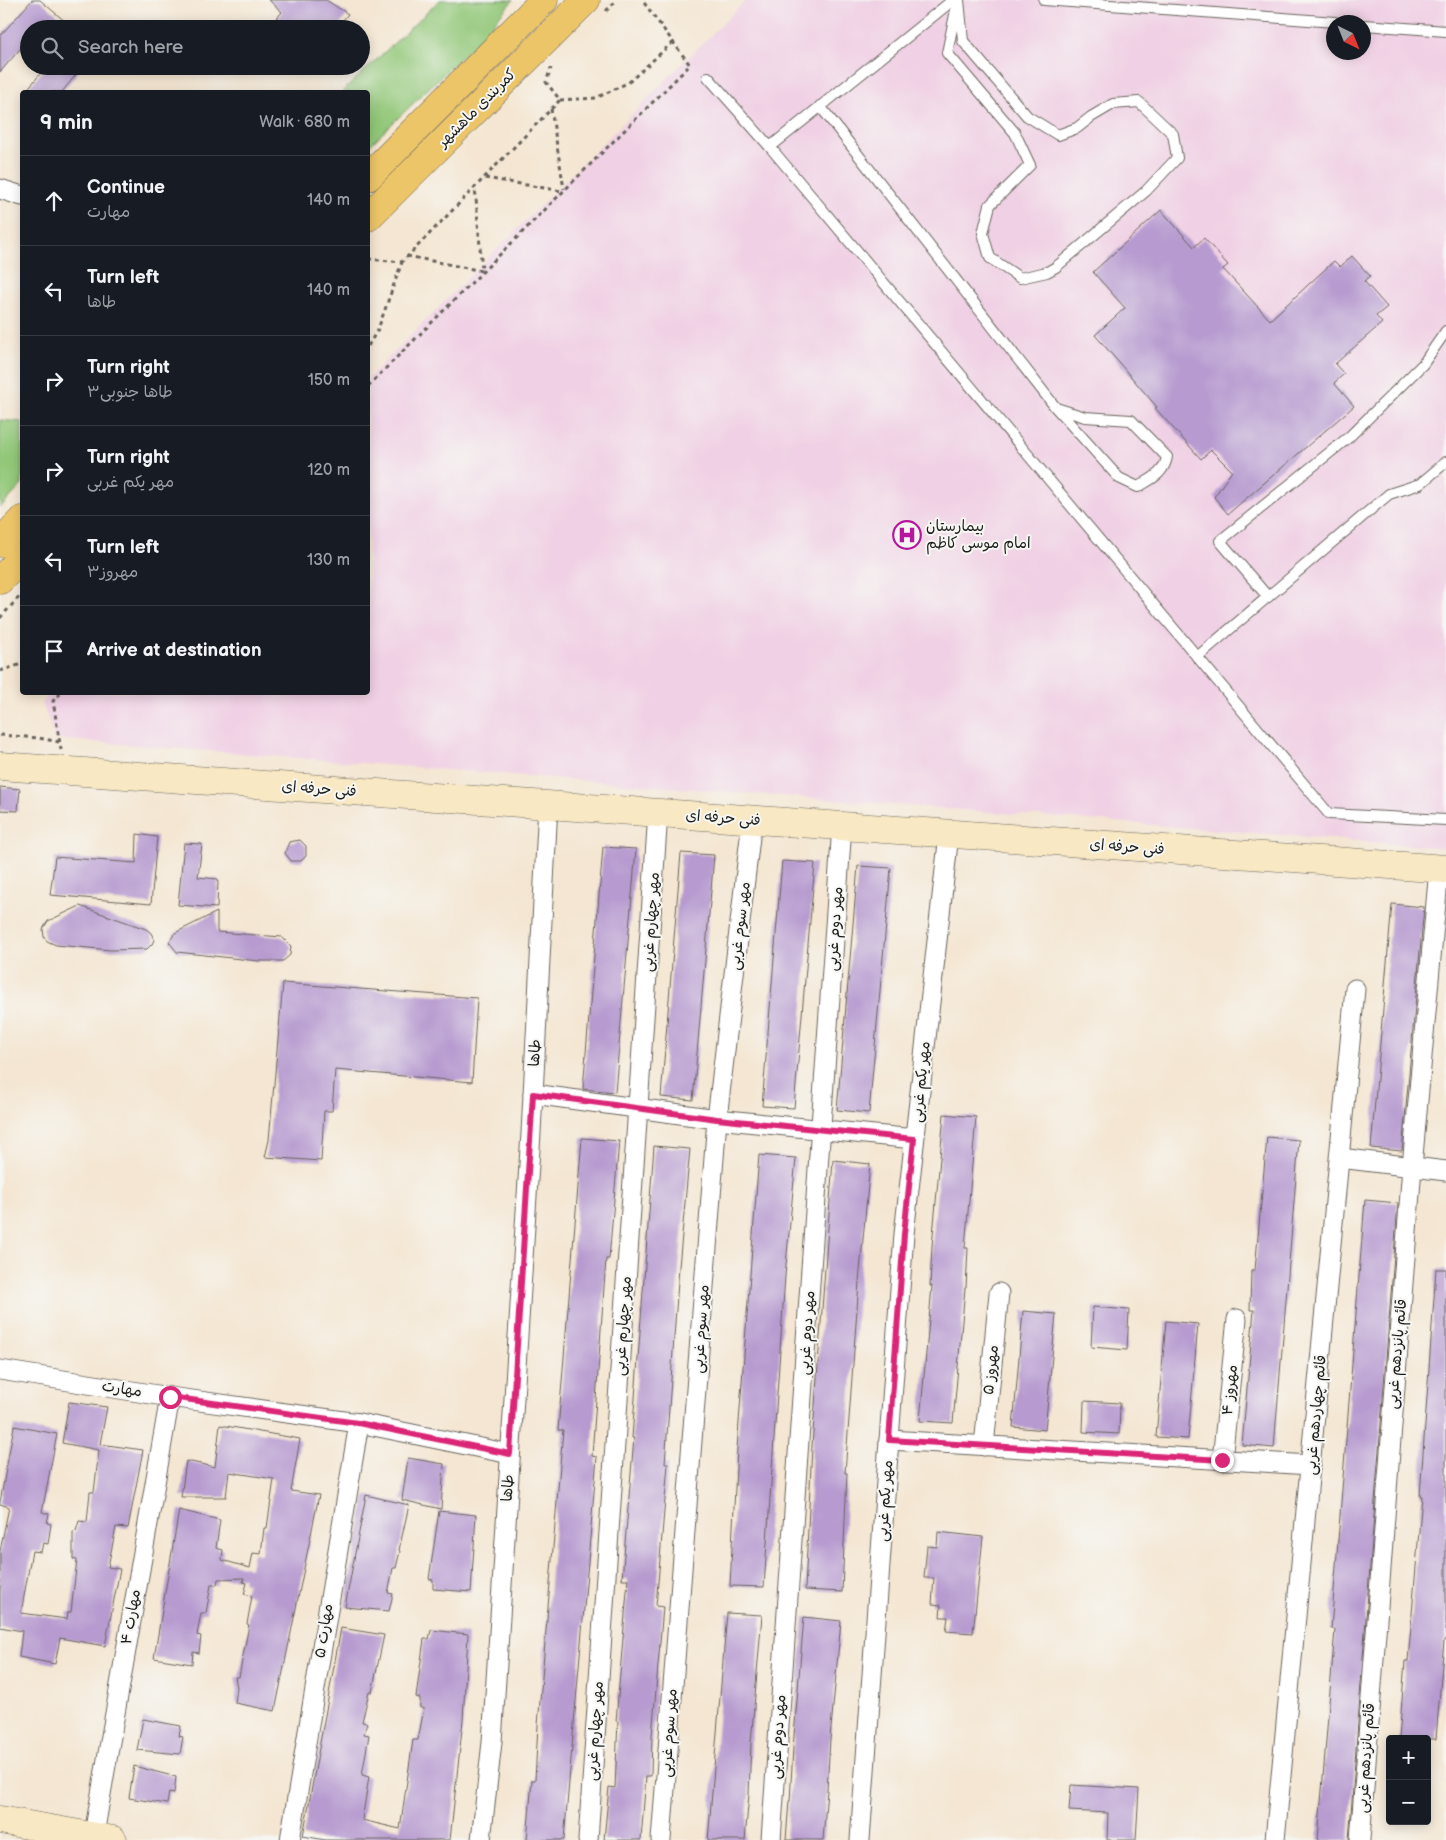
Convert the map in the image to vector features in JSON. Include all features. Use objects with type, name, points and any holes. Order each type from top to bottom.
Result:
[{"type":"main road","name":"کمربندی ماهشهر","points":[[370,175],[544,0]]},
{"type":"main road","name":"کمربندی ماهشهر","points":[[370,215],[595,7]]},
{"type":"main road","points":[[0,543],[20,522]]},
{"type":"main road","points":[[0,580],[20,560]]},
{"type":"street","points":[[0,188],[20,195]]},
{"type":"street","name":"فنی حرفه ای","points":[[0,766],[1443,869]]},
{"type":"street","name":"طاها","points":[[481,1840],[492,1742],[533,1094],[548,805]]},
{"type":"street","name":"مهر چهارم غربی","points":[[588,1840],[658,813]]},
{"type":"street","name":"مهر سوم غربی","points":[[661,1840],[717,1119],[752,820]]},
{"type":"street","name":"مهر دوم غربی","points":[[771,1840],[842,826]]},
{"type":"street","name":"مهر یکم غربی","points":[[860,1840],[904,1234],[949,834]]},
{"type":"street","name":"قائم پانزدهم غربی","points":[[1360,1840],[1412,1167],[1443,869]]},
{"type":"street","name":"قائم چهاردهم غربی","points":[[1275,1840],[1355,989]]},
{"type":"street","points":[[533,1094],[717,1119],[914,1139]]},
{"type":"street","points":[[1340,1158],[1446,1171]]},
{"type":"street","name":"مهروز ۵","points":[[984,1446],[999,1293]]},
{"type":"street","name":"مهروز ۴","points":[[1222,1460],[1238,1320]]},
{"type":"street","name":"مهارت","points":[[0,1370],[170,1397],[358,1423],[510,1454]]},
{"type":"street","name":"مهارت ۴","points":[[100,1839],[170,1397]]},
{"type":"street","name":"مهارت ۵","points":[[290,1840],[358,1423]]},
{"type":"street","points":[[889,1440],[1311,1465]]},
{"type":"street","points":[[0,1820],[100,1839]]},
{"type":"lane","points":[[770,147],[953,0]]},
{"type":"lane","points":[[959,0],[964,41],[1027,116],[1058,135],[1077,128],[1113,104],[1139,102],[1174,134],[1178,158],[1146,191],[1056,267],[1047,272],[1020,278],[990,258],[983,233],[990,206],[1030,165],[1015,133],[947,53],[959,0]]},
{"type":"lane","points":[[1044,0],[1326,21]]},
{"type":"lane","points":[[1371,26],[1446,31]]},
{"type":"lane","points":[[708,77],[770,147],[1329,814],[1446,820]]},
{"type":"lane","points":[[820,106],[1056,408],[1119,478],[1138,487],[1158,476],[1166,465],[1166,457],[1130,420],[1085,417],[1056,408]]},
{"type":"lane","points":[[1268,597],[1220,541],[1349,437],[1423,364],[1446,331]]},
{"type":"lane","points":[[1197,657],[1389,494],[1420,484],[1446,462]]},
{"type":"path","points":[[595,7],[617,0]]},
{"type":"path","points":[[370,384],[690,65],[642,0]]},
{"type":"path","points":[[370,342],[378,328],[402,262],[560,100],[596,98],[629,82],[673,42]]},
{"type":"path","points":[[557,61],[550,68],[546,82],[560,100]]},
{"type":"path","points":[[551,109],[563,190]]},
{"type":"path","points":[[484,177],[563,190]]},
{"type":"path","points":[[476,186],[482,271]]},
{"type":"path","points":[[407,256],[482,271]]},
{"type":"path","points":[[370,258],[402,262]]},
{"type":"path","points":[[0,618],[20,596]]},
{"type":"path","points":[[0,671],[20,665]]},
{"type":"path","points":[[0,736],[39,738],[59,742],[54,701],[59,695]]},
{"type":"shaded area","name":"بیمارستان امام موسی کاظم","points":[[746,0],[1446,0],[1446,848],[55,739],[42,703],[50,695],[370,695],[370,376]]},
{"type":"green space","points":[[440,0],[513,0],[482,37],[370,145],[370,90],[344,90],[360,75],[370,75],[370,66]]},
{"type":"green space","points":[[0,420],[20,422],[20,487],[0,508]]},
{"type":"building","points":[[32,0],[40,0],[63,20],[20,20],[20,49],[0,72],[0,36]]},
{"type":"building","points":[[269,0],[326,0],[348,14],[343,20],[275,20],[282,12]]},
{"type":"building","points":[[39,75],[76,75],[64,90],[27,90]]},
{"type":"building","points":[[1161,210],[1194,247],[1204,238],[1228,265],[1223,269],[1270,320],[1334,261],[1340,267],[1352,256],[1370,276],[1364,281],[1387,307],[1376,316],[1382,323],[1335,364],[1344,374],[1334,383],[1354,406],[1228,514],[1214,497],[1232,471],[1211,450],[1201,459],[1155,408],[1157,407],[1095,335],[1125,308],[1093,272]]},
{"type":"building","points":[[0,787],[20,789],[18,811],[0,810]]},
{"type":"building","points":[[137,834],[157,837],[151,904],[50,895],[55,857],[136,863]]},
{"type":"building","points":[[300,840],[306,846],[306,856],[301,861],[291,861],[285,853],[289,842]]},
{"type":"building","points":[[184,843],[202,844],[198,877],[218,879],[217,908],[178,905]]},
{"type":"building","points":[[603,847],[636,849],[615,1092],[583,1089]]},
{"type":"building","points":[[681,853],[714,855],[693,1100],[661,1097]]},
{"type":"building","points":[[782,861],[815,863],[794,1108],[762,1106]]},
{"type":"building","points":[[858,866],[891,868],[869,1113],[837,1110]]},
{"type":"building","points":[[1392,904],[1424,907],[1402,1151],[1371,1148]]},
{"type":"building","points":[[80,906],[146,929],[151,933],[155,941],[147,949],[111,950],[56,945],[47,941],[44,937],[43,929],[48,921]]},
{"type":"building","points":[[217,912],[217,932],[282,937],[291,946],[290,955],[283,961],[259,961],[177,952],[169,942],[175,933]]},
{"type":"building","points":[[283,983],[477,998],[472,1082],[335,1070],[332,1111],[324,1111],[321,1161],[265,1157],[269,1140]]},
{"type":"building","points":[[944,1114],[976,1117],[965,1248],[968,1248],[966,1288],[953,1423],[920,1421],[932,1286],[930,1286],[932,1246]]},
{"type":"building","points":[[1267,1137],[1299,1140],[1274,1448],[1242,1445],[1254,1310],[1250,1310],[1251,1270],[1255,1270]]},
{"type":"building","points":[[582,1138],[619,1141],[609,1259],[606,1259],[592,1456],[597,1457],[564,1840],[527,1840],[532,1780],[535,1780],[563,1430],[558,1430]]},
{"type":"building","points":[[654,1146],[690,1149],[679,1267],[665,1464],[668,1464],[656,1606],[663,1607],[652,1736],[651,1776],[646,1776],[641,1840],[604,1840],[609,1787],[615,1788],[618,1721],[616,1721],[628,1579],[622,1579],[634,1438],[632,1438]]},
{"type":"building","points":[[759,1155],[796,1158],[785,1276],[764,1587],[730,1586],[737,1449]]},
{"type":"building","points":[[833,1160],[870,1164],[845,1473],[847,1473],[842,1592],[805,1590],[812,1446]]},
{"type":"building","points":[[1365,1200],[1398,1203],[1349,1840],[1318,1840],[1335,1629],[1331,1629]]},
{"type":"building","points":[[1436,1269],[1446,1269],[1446,1640],[1444,1640],[1436,1739],[1431,1739],[1431,1735],[1399,1735],[1405,1661],[1408,1661],[1422,1496],[1420,1496]]},
{"type":"building","points":[[1093,1307],[1129,1310],[1127,1350],[1091,1347]]},
{"type":"building","points":[[1023,1311],[1056,1314],[1045,1430],[1013,1427]]},
{"type":"building","points":[[1166,1321],[1198,1324],[1188,1439],[1156,1437]]},
{"type":"building","points":[[1084,1401],[1120,1403],[1119,1434],[1083,1432]]},
{"type":"building","points":[[69,1402],[107,1407],[100,1444],[143,1450],[128,1528],[116,1527],[108,1567],[120,1569],[105,1646],[60,1638],[55,1664],[19,1657],[22,1631],[0,1627],[0,1551],[9,1507],[0,1504],[0,1502],[14,1426],[57,1434],[42,1512],[49,1514],[47,1523],[51,1524],[48,1544],[43,1543],[41,1552],[32,1551],[21,1613],[67,1619],[68,1612],[71,1612],[77,1560],[73,1559],[73,1532],[76,1531],[79,1521],[87,1522],[90,1492],[94,1492],[99,1450],[62,1443]]},
{"type":"building","points":[[220,1425],[300,1439],[291,1491],[319,1495],[275,1711],[235,1703],[237,1687],[235,1677],[239,1677],[249,1625],[247,1624],[252,1596],[244,1594],[247,1583],[243,1582],[244,1578],[218,1579],[217,1585],[211,1585],[206,1613],[201,1613],[197,1635],[201,1636],[199,1653],[193,1652],[192,1664],[154,1658],[179,1510],[220,1520],[216,1548],[223,1550],[222,1560],[250,1568],[253,1553],[261,1554],[274,1479],[229,1472],[226,1497],[181,1497],[186,1461],[215,1467]]},
{"type":"building","points":[[408,1458],[444,1464],[441,1509],[402,1500]]},
{"type":"building","points":[[366,1495],[409,1505],[396,1568],[393,1568],[388,1593],[393,1594],[389,1611],[345,1607]]},
{"type":"building","points":[[439,1511],[476,1515],[471,1592],[433,1589],[433,1580],[429,1579]]},
{"type":"building","points":[[938,1532],[983,1537],[973,1633],[946,1631],[948,1617],[940,1617],[941,1605],[932,1604],[934,1578],[924,1578],[927,1546],[937,1547]]},
{"type":"building","points":[[727,1613],[762,1615],[751,1742],[749,1794],[745,1840],[708,1840]]},
{"type":"building","points":[[804,1617],[841,1621],[823,1840],[786,1840]]},
{"type":"building","points":[[341,1628],[384,1635],[372,1692],[369,1692],[362,1722],[367,1723],[364,1734],[369,1735],[362,1775],[369,1777],[362,1820],[400,1829],[413,1740],[418,1740],[424,1708],[420,1708],[420,1698],[416,1697],[424,1639],[429,1639],[431,1630],[468,1634],[463,1720],[450,1840],[325,1840],[303,1836]]},
{"type":"building","points":[[143,1719],[181,1726],[179,1736],[183,1737],[180,1754],[137,1750]]},
{"type":"building","points":[[134,1766],[176,1777],[174,1793],[169,1792],[167,1804],[129,1798]]},
{"type":"building","points":[[1071,1785],[1139,1789],[1136,1840],[1107,1840],[1108,1813],[1069,1811]]},
{"type":"place","name":"بیمارستان امام موسی کاظم","points":[[907,535]]},
{"type":"route","points":[[170,1397],[358,1423],[510,1454],[533,1094],[717,1119],[914,1139],[904,1234],[889,1440],[1222,1460]]}]
